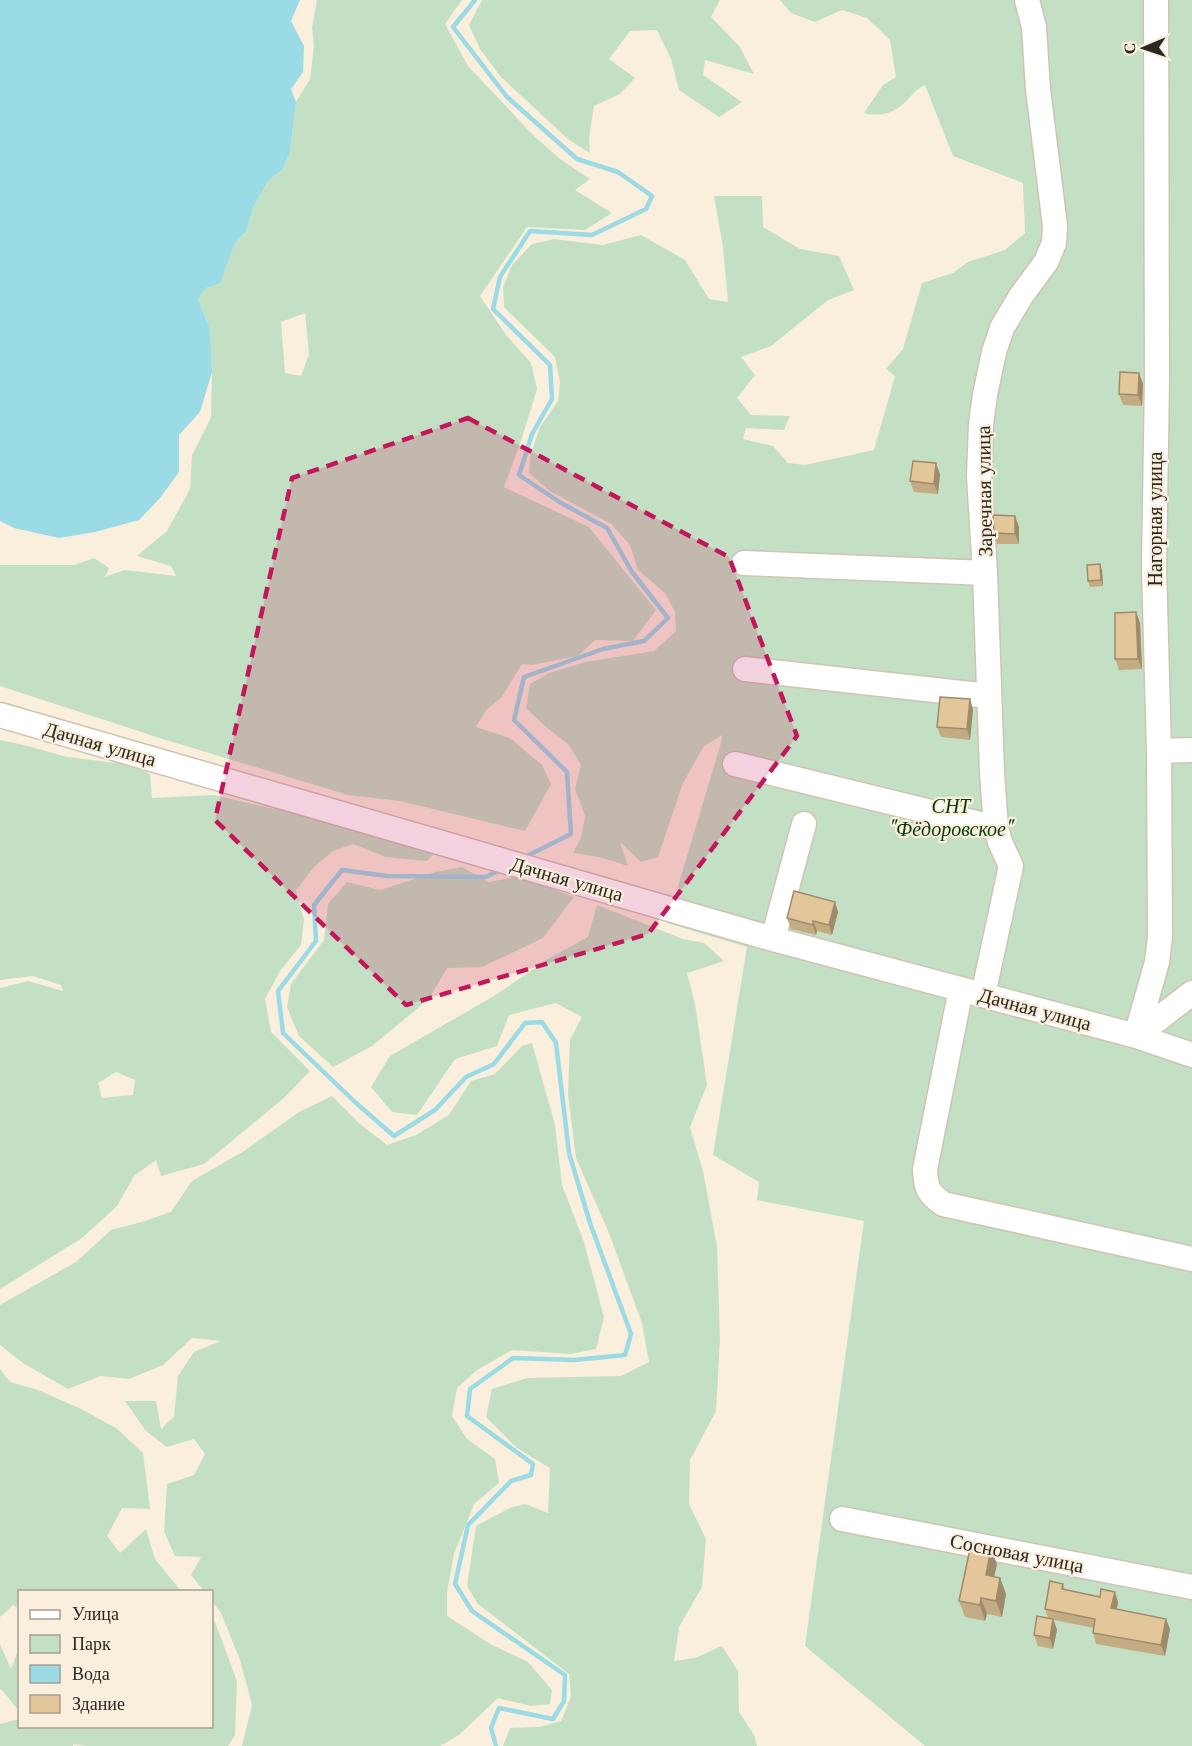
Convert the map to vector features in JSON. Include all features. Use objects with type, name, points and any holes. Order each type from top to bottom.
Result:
[{"type":"street","name":"Заречная улица","points":[[1027,0],[1034,27],[1038,89],[1055,226],[1054,243],[1046,262],[1021,296],[1002,328],[992,363],[981,424],[979,476],[996,828],[1011,866],[972,992],[925,1169],[926,1184],[933,1196],[943,1204],[1192,1259]]},
{"type":"street","name":"Нагорная улица","points":[[1136,1035],[1157,962],[1160,937],[1160,751],[1154,566],[1157,380],[1156,0]]},
{"type":"street","points":[[744,563],[985,573]]},
{"type":"street","points":[[745,669],[989,696]]},
{"type":"street","name":"Дачная улица","points":[[0,715],[773,939],[1136,1035],[1192,1054]]},
{"type":"street","points":[[1160,751],[1192,750]]},
{"type":"street","points":[[735,764],[996,828]]},
{"type":"street","points":[[773,939],[804,824]]},
{"type":"street","points":[[1136,1035],[1192,993]]},
{"type":"street","name":"Сосновая улица","points":[[842,1519],[1192,1587]]},
{"type":"highlighted area","points":[[468,418],[729,557],[797,736],[648,934],[406,1005],[215,820],[292,478]]},
{"type":"green space","points":[[317,0],[462,0],[445,24],[468,66],[533,135],[560,159],[590,179],[575,190],[612,213],[585,230],[527,227],[480,296],[506,335],[531,363],[537,389],[504,487],[589,527],[656,610],[633,641],[595,640],[578,656],[532,665],[522,664],[501,698],[486,710],[476,727],[510,738],[542,765],[551,784],[525,831],[400,801],[348,795],[166,740],[0,686],[0,565],[74,565],[94,558],[109,568],[105,577],[125,570],[176,576],[171,566],[137,556],[167,531],[190,489],[192,455],[211,418],[210,329],[198,299],[206,288],[220,282],[236,241],[246,232],[253,208],[268,181],[283,169],[290,152],[296,102],[310,79],[314,46],[312,27]],"holes":[[[305,313],[309,354],[301,376],[285,373],[281,322]]]},
{"type":"green space","points":[[482,0],[720,0],[711,17],[739,46],[754,74],[705,60],[703,75],[742,102],[719,117],[679,90],[671,59],[657,30],[630,31],[609,59],[635,78],[620,94],[594,106],[589,138],[590,153],[569,140],[501,77],[480,49],[469,25]]},
{"type":"green space","name":"СНТ \"Фёдоровское\"","points":[[780,0],[1192,0],[1192,1746],[925,1746],[805,1646],[864,1221],[757,1200],[759,1182],[713,1155],[747,947],[667,923],[722,735],[704,746],[683,783],[658,857],[641,862],[620,842],[628,866],[599,857],[573,853],[581,838],[585,816],[575,789],[581,765],[568,744],[526,708],[530,684],[549,673],[585,662],[654,651],[676,631],[675,612],[665,593],[638,570],[630,545],[611,524],[550,491],[529,473],[530,457],[540,427],[558,401],[560,382],[555,357],[504,307],[503,287],[512,265],[532,244],[554,239],[603,245],[641,235],[685,260],[709,299],[728,302],[723,247],[714,196],[762,196],[763,227],[800,249],[839,256],[854,290],[828,300],[771,346],[741,357],[755,375],[737,398],[751,415],[790,416],[784,430],[746,428],[743,439],[773,446],[788,463],[805,465],[874,450],[895,376],[886,369],[903,349],[922,283],[953,273],[968,262],[1005,250],[1025,233],[1023,183],[953,156],[925,85],[890,112],[864,113],[883,85],[896,77],[890,40],[867,18],[842,10],[815,22],[791,13]]},
{"type":"green space","points":[[0,740],[67,757],[133,765],[150,774],[152,798],[214,795],[339,824],[436,852],[427,861],[386,857],[353,844],[333,851],[316,865],[296,890],[304,920],[301,945],[280,971],[265,999],[271,1032],[310,1071],[285,1097],[204,1164],[161,1176],[156,1160],[134,1176],[117,1206],[82,1238],[0,1289],[0,988],[28,981],[63,991],[61,985],[33,976],[0,980]],"holes":[[[116,1072],[135,1080],[133,1095],[102,1098],[98,1083]]]},
{"type":"green space","points":[[462,867],[489,882],[518,876],[574,897],[543,938],[482,967],[447,968],[429,999],[372,1046],[333,1067],[299,1036],[287,1007],[291,984],[324,940],[328,904],[347,882],[380,890],[436,872]]},
{"type":"green space","points":[[597,905],[683,939],[704,943],[724,961],[687,973],[695,1004],[707,1085],[690,1127],[703,1171],[717,1247],[720,1340],[716,1411],[690,1460],[689,1504],[706,1539],[702,1587],[679,1627],[674,1661],[695,1658],[722,1646],[738,1671],[739,1712],[754,1735],[757,1746],[503,1746],[510,1728],[539,1727],[561,1721],[571,1697],[569,1674],[478,1604],[467,1586],[476,1526],[510,1508],[525,1504],[548,1513],[550,1468],[517,1448],[486,1417],[492,1389],[527,1378],[621,1376],[649,1362],[642,1323],[609,1233],[576,1158],[568,1094],[570,1040],[582,1017],[556,1003],[509,1015],[497,1046],[455,1059],[417,1115],[392,1112],[371,1087],[390,1056],[494,996],[548,959],[588,937]]},
{"type":"green space","points":[[532,1043],[555,1125],[562,1185],[584,1242],[604,1317],[596,1349],[571,1354],[512,1350],[477,1370],[457,1388],[452,1416],[467,1439],[495,1459],[499,1483],[474,1504],[454,1554],[447,1592],[447,1616],[492,1645],[528,1662],[552,1690],[550,1704],[531,1706],[498,1698],[459,1735],[440,1746],[242,1746],[252,1705],[240,1660],[221,1613],[213,1602],[213,1590],[203,1590],[191,1575],[201,1557],[175,1556],[164,1531],[167,1484],[194,1475],[205,1454],[194,1439],[167,1447],[146,1431],[125,1401],[156,1401],[161,1429],[174,1417],[178,1376],[194,1352],[221,1341],[192,1338],[163,1365],[129,1379],[101,1376],[68,1389],[23,1363],[0,1345],[0,1305],[76,1262],[111,1230],[171,1212],[192,1181],[244,1151],[299,1112],[332,1096],[360,1124],[387,1145],[416,1135],[449,1115],[471,1081],[495,1074],[522,1046]]},
{"type":"green space","points":[[0,1369],[10,1382],[38,1390],[116,1428],[143,1453],[150,1509],[122,1508],[107,1536],[120,1553],[146,1529],[155,1559],[180,1590],[18,1590],[18,1608],[13,1605],[0,1617]]},
{"type":"green space","points":[[213,1620],[237,1681],[235,1735],[228,1746],[87,1746],[73,1744],[73,1746],[0,1746],[0,1724],[18,1719],[18,1728],[213,1728]]},
{"type":"green space","points":[[0,1644],[11,1669],[18,1651],[18,1710],[0,1689]]},
{"type":"water","points":[[0,0],[300,0],[291,21],[304,46],[303,72],[291,89],[296,102],[290,152],[283,169],[268,181],[253,208],[246,232],[236,241],[220,283],[206,288],[198,299],[210,329],[212,372],[200,412],[179,435],[179,472],[160,498],[139,520],[95,532],[59,538],[14,528],[0,521]]},
{"type":"building","points":[[1120,372],[1139,373],[1138,395],[1119,394]]},
{"type":"building","points":[[913,461],[936,463],[934,484],[910,481]]},
{"type":"building","points":[[993,515],[1015,516],[1015,534],[994,533]]},
{"type":"building","points":[[1100,564],[1101,580],[1088,581],[1087,565]]},
{"type":"building","points":[[1136,612],[1138,659],[1115,659],[1115,613]]},
{"type":"building","points":[[940,697],[970,699],[967,729],[937,727]]},
{"type":"building","points":[[794,891],[835,902],[829,925],[813,921],[813,925],[787,918]]},
{"type":"building","points":[[971,1544],[991,1548],[986,1575],[1000,1578],[996,1601],[981,1598],[980,1605],[959,1601]]},
{"type":"building","points":[[1050,1581],[1063,1584],[1062,1589],[1100,1597],[1101,1589],[1115,1592],[1111,1608],[1166,1619],[1161,1645],[1093,1633],[1095,1619],[1045,1609]]},
{"type":"building","points":[[1037,1616],[1053,1619],[1050,1638],[1034,1635]]},
{"type":"waterway","points":[[475,0],[453,27],[507,97],[577,159],[618,172],[652,196],[646,209],[592,235],[530,231],[500,277],[493,309],[550,365],[552,399],[532,434],[519,475],[561,503],[607,528],[632,572],[668,618],[644,641],[603,649],[524,677],[514,720],[567,772],[571,834],[525,857]]},
{"type":"waterway","points":[[496,1746],[491,1728],[499,1708],[553,1719],[564,1701],[565,1675],[472,1611],[455,1584],[468,1525],[511,1481],[531,1475],[533,1464],[467,1416],[470,1389],[513,1358],[574,1360],[625,1355],[631,1334],[590,1223],[569,1153],[556,1043],[542,1022],[525,1023],[494,1064],[466,1077],[435,1110],[394,1136],[283,1033],[278,991],[316,941],[314,905],[342,870],[387,876],[486,877],[502,869]]}]
